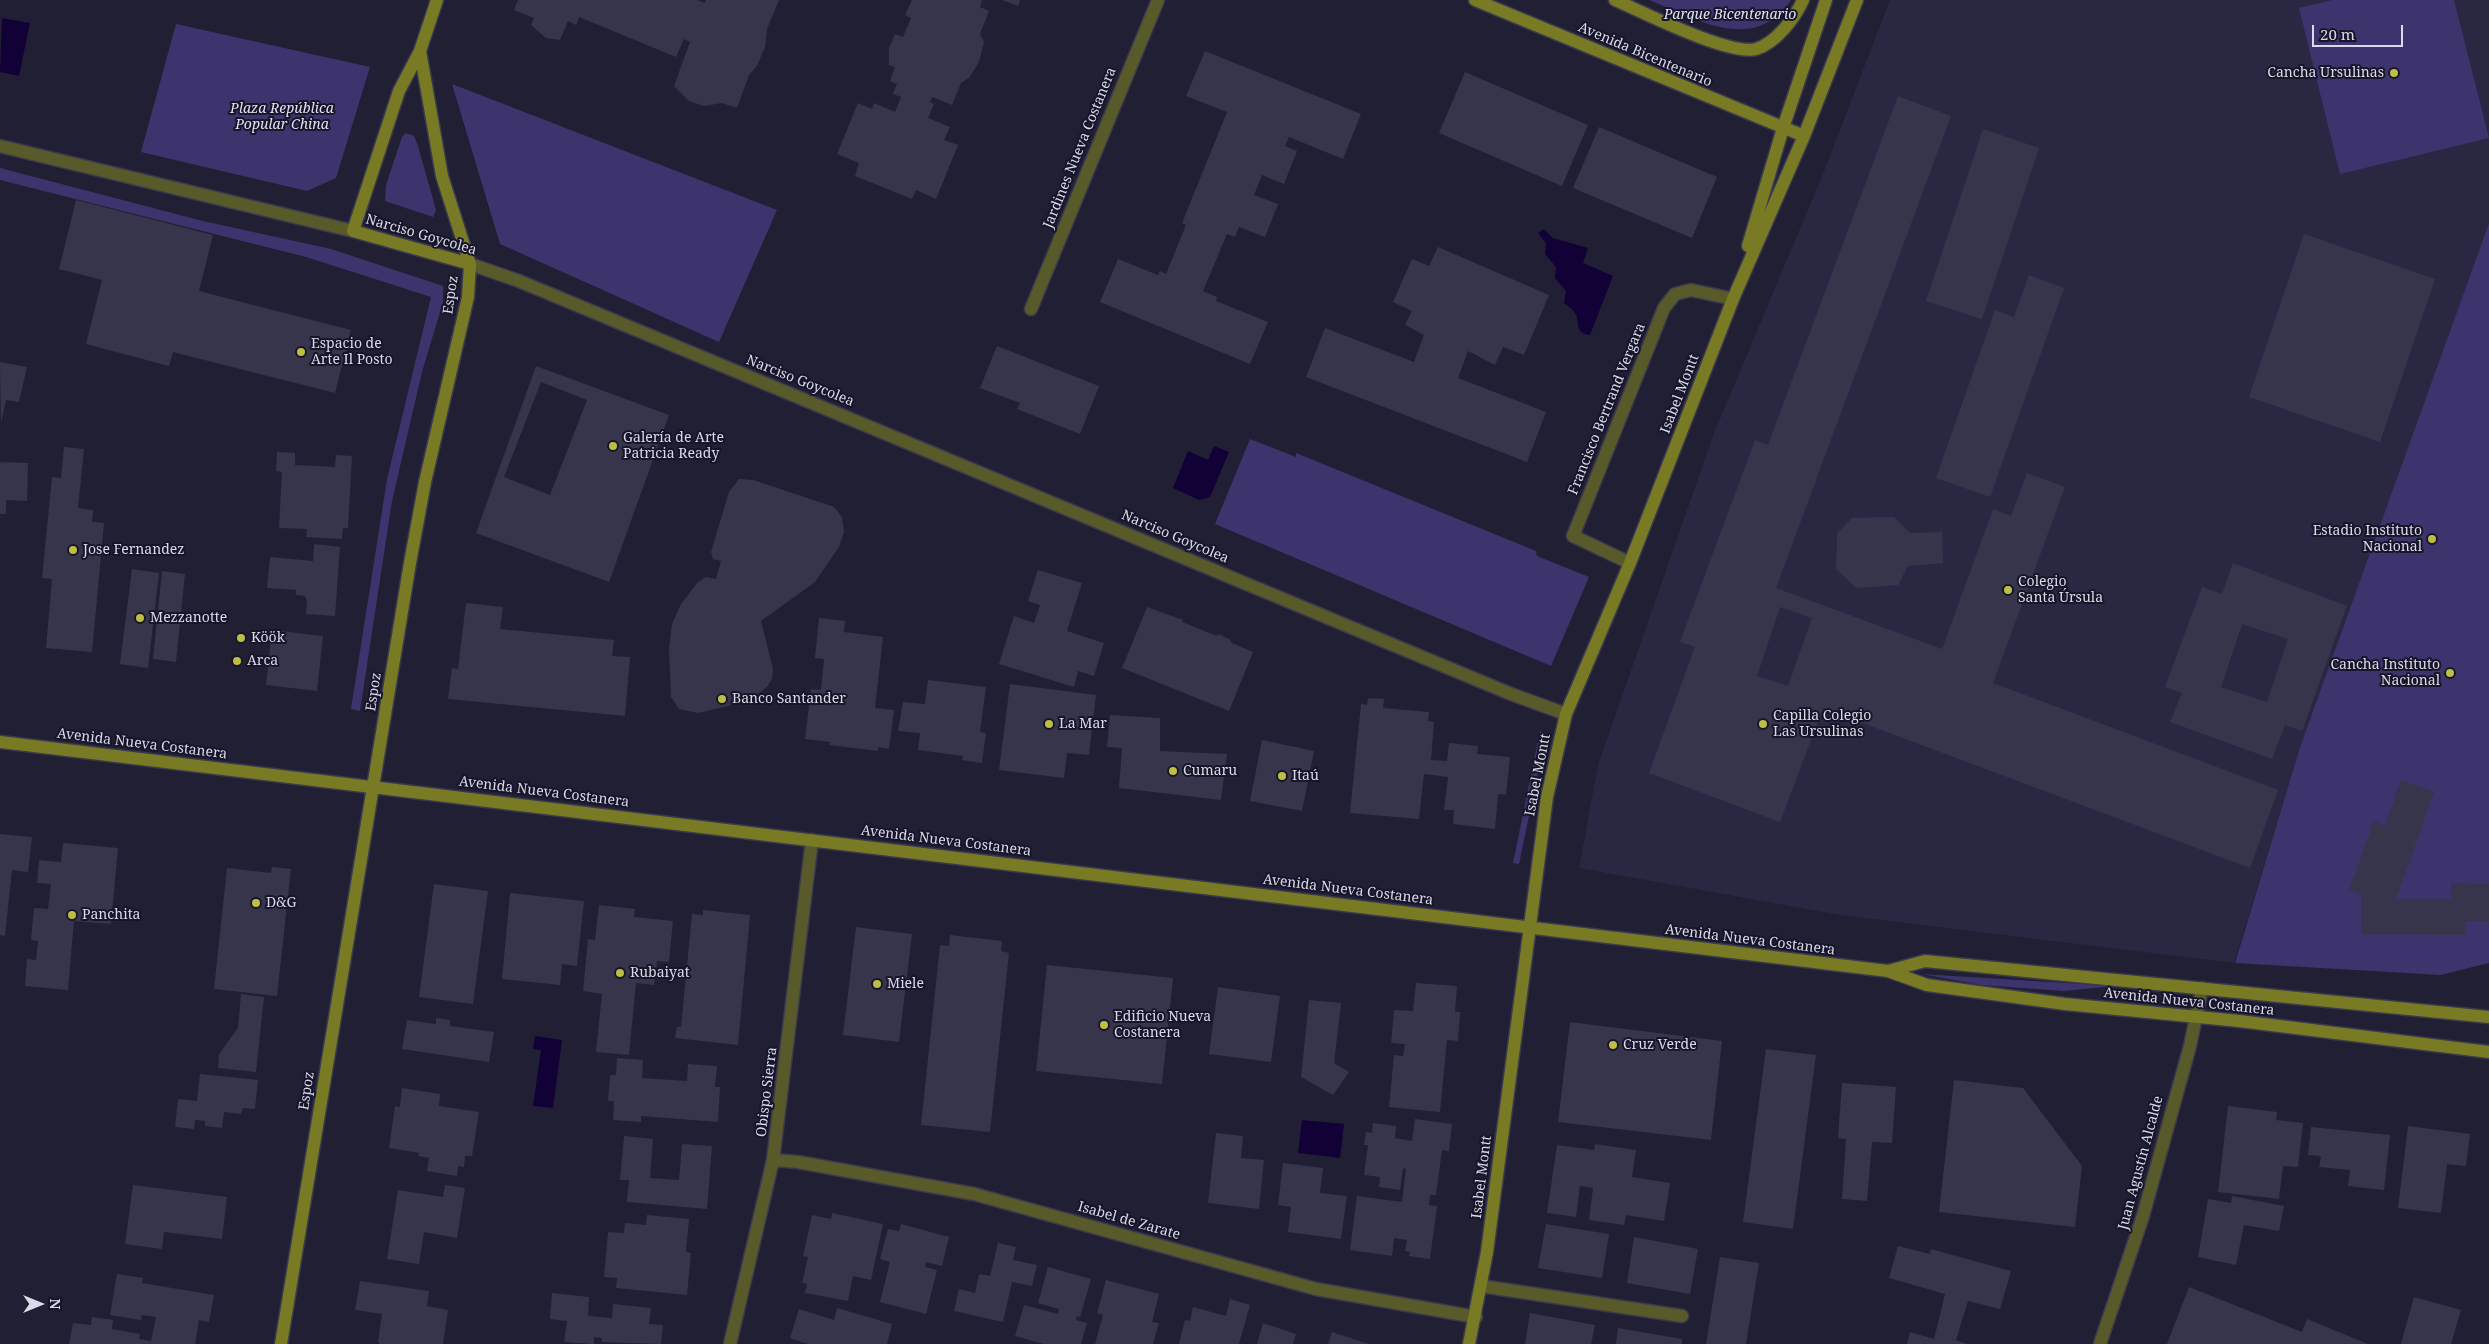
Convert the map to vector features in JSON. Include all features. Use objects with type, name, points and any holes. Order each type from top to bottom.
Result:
[{"type":"main road","name":"Espoz","points":[[353,231],[399,91],[420,50],[437,0]]},
{"type":"main road","name":"Avenida Bicentenario","points":[[1475,0],[1804,136]]},
{"type":"main road","points":[[1615,0],[1723,44],[1737,48],[1755,49],[1770,42],[1784,28],[1803,0]]},
{"type":"main road","name":"Isabel Montt","points":[[1733,299],[1783,128],[1826,0]]},
{"type":"main road","name":"Isabel Montt","points":[[1469,1344],[1481,1286],[1547,797],[1566,714],[1630,563],[1733,299],[1804,136],[1857,0]]},
{"type":"main road","name":"Espoz","points":[[281,1344],[425,482],[468,298],[470,264],[442,176],[420,50]]},
{"type":"main road","name":"Narciso Goycolea","points":[[353,231],[470,264]]},
{"type":"main road","name":"Avenida Nueva Costanera","points":[[0,742],[1888,971],[1937,986],[2065,1004],[2197,1017],[2489,1052]]},
{"type":"main road","name":"Avenida Nueva Costanera","points":[[1888,971],[1926,961],[2489,1017]]},
{"type":"main road","name":"Avenida Nueva Costanera","points":[[2459,1013],[2489,1008]]},
{"type":"street","name":"Jardines Nueva Costanera","points":[[1031,309],[1158,0]]},
{"type":"street","name":"Narciso Goycolea","points":[[0,146],[353,231]]},
{"type":"street","name":"Narciso Goycolea","points":[[470,264],[519,281],[1511,694],[1566,714]]},
{"type":"street","name":"Francisco Bertrand Vergara","points":[[1630,563],[1573,536],[1664,308],[1675,294],[1691,290],[1733,299]]},
{"type":"street","name":"Obispo Sierra","points":[[730,1344],[774,1160],[812,840]]},
{"type":"street","name":"Juan Agustín Alcalde","points":[[2100,1344],[2143,1216],[2197,1017],[2202,988]]},
{"type":"street","name":"Isabel de Zarate","points":[[774,1160],[798,1162],[974,1194],[1316,1289],[1476,1317]]},
{"type":"street","points":[[1481,1286],[1682,1316]]},
{"type":"shaded area","name":"Colegio Santa Úrsula","points":[[1890,0],[2489,0],[2489,223],[2300,747],[2234,963],[1840,915],[1579,868],[1598,765],[1714,433],[1823,174]]},
{"type":"shaded area","points":[[2,18],[30,23],[19,76],[0,72]]},
{"type":"shaded area","points":[[1544,229],[1553,238],[1588,248],[1583,263],[1613,276],[1590,335],[1580,330],[1575,313],[1564,303],[1566,291],[1555,278],[1556,267],[1545,254],[1546,243],[1538,233]]},
{"type":"shaded area","points":[[1214,446],[1229,452],[1210,497],[1199,500],[1173,488],[1188,451],[1208,460]]},
{"type":"shaded area","points":[[535,1036],[562,1040],[553,1108],[533,1106],[541,1050],[533,1049]]},
{"type":"shaded area","points":[[1302,1120],[1344,1124],[1340,1158],[1298,1153]]},
{"type":"green space","name":"Parque Bicentenario","points":[[1649,0],[1791,0],[1776,17],[1760,26],[1742,29],[1724,28],[1705,23]]},
{"type":"green space","name":"Cancha Ursulinas","points":[[2332,0],[2454,0],[2489,138],[2340,174],[2299,8]]},
{"type":"green space","name":"Plaza República Popular China","points":[[176,24],[370,67],[336,178],[307,191],[141,152]]},
{"type":"green space","points":[[452,84],[777,210],[719,342],[500,244]]},
{"type":"green space","points":[[406,133],[414,136],[418,146],[436,210],[433,217],[385,201],[386,185],[402,137]]},
{"type":"green space","points":[[0,168],[203,221],[331,249],[443,286],[443,302],[422,372],[392,501],[360,711],[351,709],[387,479],[431,297],[306,257],[0,180]]},
{"type":"green space","name":"Estadio Instituto Nacional","points":[[2489,223],[2489,963],[2441,975],[2235,963],[2300,747]]},
{"type":"green space","points":[[1250,439],[1296,457],[1296,453],[1536,551],[1537,556],[1589,577],[1551,666],[1215,524]]},
{"type":"green space","points":[[1540,731],[1546,734],[1519,864],[1513,863]]},
{"type":"green space","points":[[1921,974],[2114,986],[2064,991],[1982,985]]},
{"type":"building","points":[[518,0],[697,0],[705,3],[706,0],[779,0],[767,29],[765,47],[757,66],[749,75],[737,108],[722,103],[704,106],[689,101],[674,86],[690,42],[684,39],[676,57],[579,17],[576,25],[568,21],[560,40],[546,38],[531,25],[534,18],[514,10]]},
{"type":"building","points":[[912,0],[982,0],[980,7],[989,11],[980,34],[984,42],[979,62],[969,78],[961,83],[952,105],[932,97],[930,102],[934,104],[928,118],[950,127],[944,140],[958,145],[936,199],[916,190],[912,199],[855,176],[859,163],[837,154],[858,103],[872,109],[874,103],[895,112],[901,97],[893,94],[897,84],[890,81],[895,67],[889,65],[889,48],[895,34],[903,37],[911,18],[905,15]]},
{"type":"building","points":[[1002,0],[1020,0],[1018,6]]},
{"type":"building","points":[[1205,51],[1361,114],[1343,159],[1289,137],[1285,146],[1297,151],[1284,184],[1262,175],[1254,195],[1278,204],[1265,237],[1239,227],[1235,237],[1227,234],[1203,291],[1217,297],[1216,301],[1268,322],[1250,364],[1100,302],[1118,259],[1158,275],[1160,271],[1166,274],[1186,225],[1182,223],[1227,112],[1186,96]]},
{"type":"building","points":[[1465,72],[1588,125],[1562,186],[1439,133]]},
{"type":"building","points":[[1898,96],[1951,116],[1776,588],[1942,649],[1993,509],[2011,516],[2027,473],[2065,487],[1993,683],[2278,790],[2250,868],[1823,708],[1780,822],[1649,773],[1695,647],[1680,642],[1755,440],[1768,445]],"holes":[[[1780,607],[1812,618],[1788,686],[1757,676]]]},
{"type":"building","points":[[1599,127],[1717,177],[1692,238],[1573,188]]},
{"type":"building","points":[[1983,129],[2039,148],[1982,319],[1926,301]]},
{"type":"building","points":[[76,200],[213,235],[199,291],[351,330],[335,393],[173,352],[169,366],[86,344],[102,280],[59,269]]},
{"type":"building","points":[[2304,234],[2435,279],[2380,442],[2249,397]]},
{"type":"building","points":[[1438,247],[1549,295],[1524,355],[1503,347],[1495,365],[1468,351],[1458,378],[1546,412],[1527,462],[1306,377],[1325,328],[1414,362],[1424,335],[1405,325],[1412,311],[1393,302],[1412,259],[1429,266]]},
{"type":"building","points":[[2029,275],[2064,288],[1990,497],[1936,478],[1995,310],[2014,317]]},
{"type":"building","points":[[997,346],[1099,386],[1080,434],[1017,409],[1020,403],[980,388]]},
{"type":"building","points":[[0,362],[27,367],[19,402],[6,400],[1,423]]},
{"type":"building","name":"Galería de Arte Patricia Ready","points":[[536,366],[669,415],[609,582],[476,533]],"holes":[[[541,382],[587,400],[550,495],[504,477]]]},
{"type":"building","name":"Jose Fernandez","points":[[64,447],[84,449],[78,508],[93,510],[92,522],[104,523],[92,652],[46,648],[52,579],[42,578],[52,477],[61,478]]},
{"type":"building","points":[[277,452],[295,453],[295,465],[335,467],[336,455],[352,456],[348,528],[343,528],[342,539],[306,537],[307,529],[279,528],[282,472],[276,471]]},
{"type":"building","points":[[0,462],[28,463],[27,501],[6,500],[6,514],[0,514]]},
{"type":"building","points":[[739,479],[753,480],[834,507],[842,517],[844,532],[839,547],[815,582],[761,621],[773,669],[772,679],[767,687],[754,697],[728,706],[698,713],[679,709],[671,697],[669,649],[672,624],[681,604],[698,582],[706,577],[716,579],[721,561],[713,559],[711,552],[729,492]]},
{"type":"building","points":[[1894,517],[1910,533],[1942,532],[1943,563],[1908,566],[1898,585],[1856,588],[1836,569],[1837,533],[1852,518]]},
{"type":"building","points":[[314,544],[340,547],[335,616],[306,614],[307,601],[305,596],[296,595],[296,590],[267,588],[270,557],[313,561]]},
{"type":"building","points":[[2233,563],[2347,606],[2302,731],[2285,725],[2272,759],[2170,722],[2182,693],[2165,687],[2202,587],[2222,594]],"holes":[[[2242,624],[2288,639],[2267,702],[2221,687]]]},
{"type":"building","name":"Mezzanotte","points":[[132,569],[159,573],[148,668],[120,664]]},
{"type":"building","points":[[1038,570],[1082,583],[1067,631],[1104,643],[1094,676],[1078,671],[1074,687],[999,664],[1014,616],[1034,623],[1040,605],[1028,601]]},
{"type":"building","points":[[162,571],[185,574],[176,662],[153,659]]},
{"type":"building","points":[[466,603],[503,607],[500,629],[614,640],[612,656],[630,657],[625,716],[448,699],[452,668],[458,669]]},
{"type":"building","points":[[1147,607],[1183,620],[1182,622],[1217,636],[1218,634],[1231,640],[1230,642],[1253,652],[1229,711],[1122,668]]},
{"type":"building","points":[[819,618],[845,621],[844,632],[883,637],[875,708],[894,710],[889,749],[878,747],[878,751],[829,745],[830,742],[805,739],[811,689],[821,690],[824,659],[815,658]]},
{"type":"building","points":[[272,630],[323,636],[317,691],[266,685]]},
{"type":"building","points":[[928,680],[986,687],[980,732],[986,733],[982,763],[962,760],[963,756],[918,750],[920,733],[898,731],[903,702],[925,704]]},
{"type":"building","name":"La Mar","points":[[1010,684],[1096,695],[1089,755],[1067,753],[1064,778],[999,770]]},
{"type":"building","points":[[1368,698],[1384,699],[1383,708],[1429,712],[1428,721],[1434,722],[1431,760],[1447,761],[1449,743],[1478,746],[1477,754],[1510,757],[1506,795],[1498,794],[1495,829],[1453,824],[1454,810],[1444,810],[1448,777],[1424,774],[1419,819],[1350,813],[1361,704],[1367,705]]},
{"type":"building","name":"Cumaru","points":[[1110,715],[1160,718],[1160,751],[1227,754],[1221,800],[1119,788],[1122,748],[1107,747]]},
{"type":"building","name":"Itaú","points":[[1262,740],[1314,751],[1302,811],[1250,801]]},
{"type":"building","points":[[2401,780],[2434,792],[2396,899],[2451,899],[2451,883],[2489,884],[2489,921],[2465,921],[2465,935],[2361,934],[2361,894],[2349,890],[2374,821],[2385,826]]},
{"type":"building","points":[[0,834],[32,837],[28,872],[12,870],[5,936],[0,935]]},
{"type":"building","name":"Panchita","points":[[63,843],[118,848],[111,924],[74,921],[68,990],[25,986],[27,959],[36,960],[38,941],[31,940],[34,908],[48,909],[51,884],[37,883],[39,860],[61,862]]},
{"type":"building","name":"D&G","points":[[272,867],[291,869],[277,996],[214,989],[227,868],[271,873]]},
{"type":"building","points":[[434,884],[488,891],[473,1004],[419,997]]},
{"type":"building","points":[[510,893],[584,901],[577,966],[562,964],[560,985],[502,979]]},
{"type":"building","name":"Rubaiyat","points":[[599,905],[635,909],[634,917],[673,921],[669,962],[657,961],[654,985],[636,983],[629,1055],[596,1052],[602,994],[583,991],[588,939],[595,940]]},
{"type":"building","points":[[703,910],[750,915],[738,1045],[675,1038],[677,1027],[681,1027],[692,914],[703,915]]},
{"type":"building","name":"Miele","points":[[856,927],[912,934],[899,1042],[843,1035]]},
{"type":"building","points":[[950,935],[1002,941],[1001,951],[1009,953],[990,1132],[921,1125],[940,945],[949,946]]},
{"type":"building","name":"Edificio Nueva Costanera","points":[[1047,965],[1173,978],[1162,1084],[1036,1071]]},
{"type":"building","points":[[1416,983],[1457,986],[1455,1012],[1460,1012],[1458,1041],[1447,1040],[1440,1112],[1389,1107],[1394,1055],[1403,1056],[1405,1044],[1391,1043],[1394,1010],[1413,1011]]},
{"type":"building","points":[[1218,987],[1280,996],[1271,1062],[1209,1054]]},
{"type":"building","points":[[241,994],[264,997],[256,1072],[218,1068],[219,1054],[238,1028]]},
{"type":"building","points":[[1309,1000],[1341,1003],[1334,1063],[1349,1072],[1333,1095],[1301,1077]]},
{"type":"building","points":[[436,1018],[450,1020],[450,1026],[494,1032],[489,1062],[402,1049],[407,1020],[436,1024]]},
{"type":"building","points":[[1570,1022],[1722,1041],[1711,1140],[1558,1122]]},
{"type":"building","points":[[1766,1049],[1816,1055],[1793,1229],[1743,1222]]},
{"type":"building","points":[[617,1058],[643,1060],[642,1078],[687,1081],[688,1064],[717,1066],[715,1087],[720,1087],[718,1122],[641,1116],[641,1122],[613,1120],[614,1101],[608,1101],[610,1075],[616,1075]]},
{"type":"building","points":[[200,1074],[258,1080],[255,1109],[243,1108],[241,1114],[224,1112],[222,1128],[205,1126],[205,1121],[195,1120],[194,1129],[175,1127],[178,1099],[197,1101]]},
{"type":"building","points":[[1954,1080],[2023,1088],[2082,1166],[2075,1227],[1939,1212]]},
{"type":"building","points":[[1842,1083],[1896,1087],[1892,1143],[1872,1142],[1867,1201],[1842,1199],[1846,1139],[1838,1138]]},
{"type":"building","points":[[402,1088],[440,1094],[439,1106],[479,1112],[472,1156],[465,1156],[464,1167],[458,1166],[457,1176],[427,1171],[429,1158],[418,1156],[419,1153],[389,1148],[395,1106],[400,1107]]},
{"type":"building","points":[[2228,1106],[2277,1112],[2276,1120],[2303,1123],[2298,1167],[2283,1166],[2279,1199],[2218,1192]]},
{"type":"building","points":[[1415,1119],[1452,1124],[1449,1151],[1442,1150],[1436,1195],[1430,1195],[1429,1205],[1437,1206],[1430,1259],[1409,1256],[1410,1252],[1405,1251],[1407,1240],[1394,1238],[1392,1256],[1350,1250],[1357,1196],[1402,1202],[1406,1169],[1403,1168],[1400,1190],[1379,1187],[1380,1177],[1364,1175],[1368,1145],[1364,1145],[1366,1132],[1372,1133],[1373,1123],[1396,1126],[1395,1138],[1412,1141]]},
{"type":"building","points":[[2408,1126],[2470,1134],[2466,1166],[2447,1164],[2441,1213],[2398,1208]]},
{"type":"building","points":[[2311,1127],[2390,1135],[2384,1190],[2348,1186],[2350,1170],[2319,1167],[2321,1156],[2308,1155]]},
{"type":"building","points":[[1216,1133],[1243,1136],[1241,1158],[1264,1160],[1259,1209],[1208,1203]]},
{"type":"building","points":[[624,1136],[653,1139],[650,1178],[679,1180],[682,1144],[712,1146],[707,1209],[627,1202],[629,1180],[620,1180]]},
{"type":"building","points":[[1595,1144],[1636,1150],[1632,1177],[1670,1183],[1664,1221],[1626,1215],[1624,1225],[1589,1220],[1593,1188],[1580,1186],[1576,1217],[1547,1213],[1557,1145],[1594,1150]]},
{"type":"building","points":[[1283,1163],[1323,1168],[1320,1193],[1347,1196],[1341,1239],[1288,1232],[1291,1207],[1278,1205]]},
{"type":"building","points":[[133,1185],[227,1197],[222,1239],[164,1232],[162,1249],[125,1244]]},
{"type":"building","points":[[445,1185],[465,1188],[457,1238],[424,1232],[419,1264],[387,1259],[398,1190],[443,1197]]},
{"type":"building","points":[[2232,1196],[2284,1206],[2279,1231],[2244,1225],[2236,1265],[2198,1257],[2208,1199],[2231,1203]]},
{"type":"building","points":[[832,1213],[883,1224],[871,1280],[853,1276],[848,1301],[805,1293],[807,1284],[802,1283],[808,1257],[803,1256],[812,1215],[831,1219]]},
{"type":"building","points":[[647,1215],[689,1219],[686,1252],[691,1253],[687,1295],[616,1288],[617,1278],[604,1277],[608,1232],[624,1233],[625,1223],[646,1225]]},
{"type":"building","points":[[901,1224],[949,1237],[942,1266],[926,1262],[925,1267],[937,1270],[926,1314],[880,1302],[890,1262],[880,1259],[888,1229],[899,1231]]},
{"type":"building","points":[[1546,1224],[1609,1234],[1602,1278],[1538,1268]]},
{"type":"building","points":[[1634,1237],[1698,1249],[1690,1294],[1627,1283]]},
{"type":"building","points":[[998,1243],[1016,1247],[1013,1260],[1037,1265],[1032,1286],[1012,1282],[1003,1322],[954,1311],[959,1289],[975,1293],[979,1274],[990,1276]]},
{"type":"building","points":[[1898,1246],[1930,1254],[1931,1249],[2011,1271],[2000,1309],[1968,1301],[1956,1340],[1967,1344],[1907,1344],[1910,1332],[1934,1339],[1945,1294],[1889,1278]]},
{"type":"building","points":[[1720,1257],[1759,1263],[1746,1344],[1706,1344]]},
{"type":"building","points":[[1048,1267],[1091,1279],[1080,1317],[1077,1316],[1076,1320],[1087,1323],[1081,1344],[1044,1344],[1015,1336],[1024,1305],[1058,1314],[1059,1309],[1038,1303]]},
{"type":"building","points":[[117,1274],[143,1278],[142,1283],[214,1295],[209,1322],[199,1320],[195,1344],[69,1344],[73,1323],[91,1325],[92,1317],[113,1320],[112,1329],[140,1334],[139,1339],[151,1341],[156,1317],[142,1315],[141,1320],[110,1315]]},
{"type":"building","points":[[1106,1280],[1159,1294],[1152,1322],[1159,1323],[1153,1344],[1095,1344],[1103,1315],[1097,1313]]},
{"type":"building","points":[[360,1281],[429,1291],[427,1306],[448,1310],[443,1344],[380,1344],[378,1342],[382,1314],[355,1310]]},
{"type":"building","points":[[2189,1287],[2302,1332],[2307,1319],[2368,1344],[2167,1344]]},
{"type":"building","points":[[552,1293],[589,1297],[588,1316],[612,1318],[613,1304],[651,1308],[649,1324],[663,1325],[661,1344],[602,1342],[602,1338],[594,1337],[594,1344],[564,1342],[567,1321],[550,1319]]},
{"type":"building","points":[[2414,1297],[2461,1310],[2451,1344],[2401,1344]]},
{"type":"building","points":[[1230,1299],[1250,1305],[1239,1344],[1179,1344],[1185,1320],[1190,1321],[1193,1307],[1226,1316]]},
{"type":"building","points":[[837,1308],[892,1324],[887,1344],[808,1344],[790,1338],[799,1309],[834,1320]]},
{"type":"building","points":[[1530,1313],[1595,1325],[1591,1344],[1525,1344]]},
{"type":"building","points":[[1263,1323],[1296,1334],[1293,1344],[1257,1344]]},
{"type":"building","points":[[1618,1328],[1682,1339],[1682,1344],[1616,1344]]},
{"type":"building","points":[[1332,1332],[1369,1344],[1328,1344]]},
{"type":"place","name":"Cancha Ursulinas","points":[[2394,73]]},
{"type":"place","name":"Espacio de Arte Il Posto","points":[[301,352]]},
{"type":"place","name":"Galería de Arte Patricia Ready","points":[[613,446]]},
{"type":"place","name":"Estadio Instituto Nacional","points":[[2432,539]]},
{"type":"place","name":"Jose Fernandez","points":[[73,550]]},
{"type":"place","name":"Colegio Santa Úrsula","points":[[2008,590]]},
{"type":"place","name":"Mezzanotte","points":[[140,618]]},
{"type":"place","name":"Köök","points":[[241,638]]},
{"type":"place","name":"Arca","points":[[237,661]]},
{"type":"place","name":"Cancha Instituto Nacional","points":[[2450,673]]},
{"type":"place","name":"Banco Santander","points":[[722,699]]},
{"type":"place","name":"La Mar","points":[[1049,724]]},
{"type":"place","name":"Capilla Colegio Las Ursulinas","points":[[1763,724]]},
{"type":"place","name":"Cumaru","points":[[1173,771]]},
{"type":"place","name":"Itaú","points":[[1282,776]]},
{"type":"place","name":"D&G","points":[[256,903]]},
{"type":"place","name":"Panchita","points":[[72,915]]},
{"type":"place","name":"Rubaiyat","points":[[620,973]]},
{"type":"place","name":"Miele","points":[[877,984]]},
{"type":"place","name":"Edificio Nueva Costanera","points":[[1104,1025]]},
{"type":"place","name":"Cruz Verde","points":[[1613,1045]]}]
